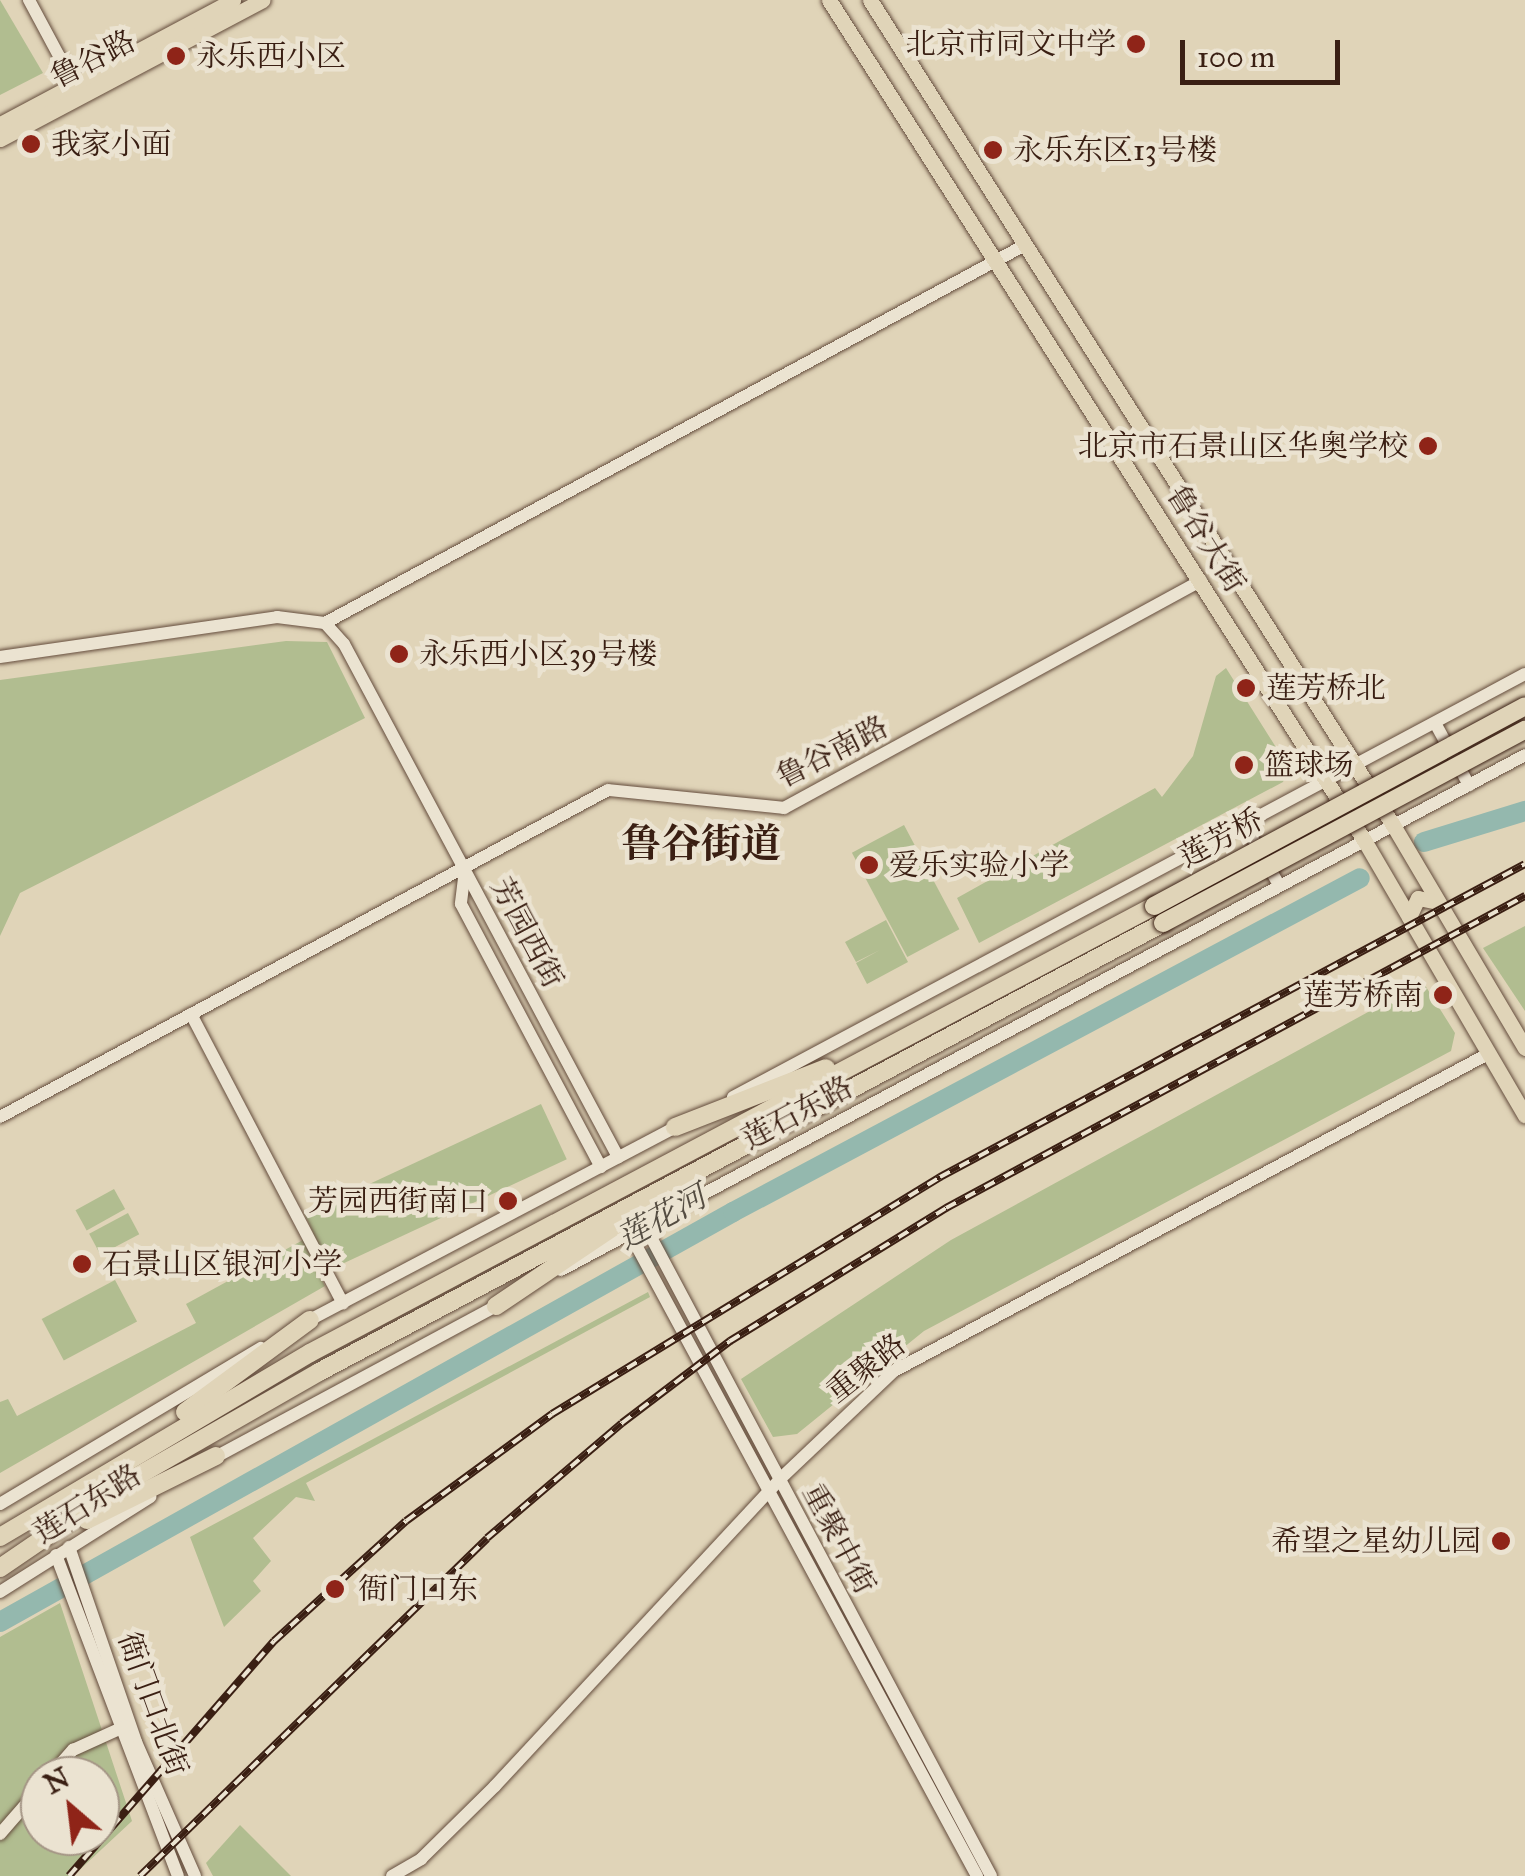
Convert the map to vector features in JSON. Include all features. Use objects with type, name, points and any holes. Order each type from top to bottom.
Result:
[{"type":"highway","name":"莲芳桥","points":[[1154,906],[1525,706]]},
{"type":"highway","name":"莲芳桥","points":[[1163,923],[1525,730]]},
{"type":"highway","name":"莲石东路","points":[[0,1537],[108,1468],[310,1353],[1154,906]]},
{"type":"highway","name":"莲石东路","points":[[0,1568],[120,1486],[302,1381],[1163,923]]},
{"type":"highway","points":[[676,1128],[906,1037]]},
{"type":"highway","points":[[496,1306],[701,1168]]},
{"type":"highway","points":[[108,1468],[310,1320]]},
{"type":"highway","points":[[24,1551],[216,1456]]},
{"type":"main road","name":"鲁谷路","points":[[0,124],[233,0]]},
{"type":"main road","name":"鲁谷路","points":[[0,139],[263,0]]},
{"type":"main road","name":"鲁谷大街","points":[[829,0],[1364,840],[1525,1115]]},
{"type":"main road","name":"鲁谷大街","points":[[870,0],[1393,825],[1523,1042]]},
{"type":"main road","points":[[1409,917],[1418,898],[1438,902]]},
{"type":"street","points":[[29,0],[74,84]]},
{"type":"street","points":[[0,657],[276,617],[325,624],[1025,245]]},
{"type":"street","name":"鲁谷南路","points":[[0,1117],[608,790],[784,808],[1201,581]]},
{"type":"street","points":[[325,624],[344,644],[465,868]]},
{"type":"street","name":"莲石东路","points":[[0,1504],[310,1320],[1525,674]]},
{"type":"street","points":[[1436,722],[1469,785]]},
{"type":"street","name":"莲石东路","points":[[0,1592],[71,1552],[216,1456],[1525,755]]},
{"type":"street","points":[[1246,825],[1279,885]]},
{"type":"street","name":"芳园西街","points":[[465,868],[618,1157]]},
{"type":"street","name":"芳园西街","points":[[465,868],[461,904],[601,1166]]},
{"type":"street","points":[[191,1014],[343,1303]]},
{"type":"street","name":"重聚路","points":[[392,1876],[421,1859],[495,1786],[774,1486],[907,1364],[1488,1054]]},
{"type":"street","name":"重聚中街","points":[[645,1226],[774,1486],[977,1876]]},
{"type":"street","name":"重聚中街","points":[[630,1234],[991,1876]]},
{"type":"street","name":"衙门口北街","points":[[71,1552],[88,1590],[124,1726],[195,1876]]},
{"type":"street","name":"衙门口北街","points":[[58,1560],[178,1876]]},
{"type":"street","points":[[68,1756],[124,1726]]},
{"type":"street","points":[[0,1834],[20,1811]]},
{"type":"green space","points":[[0,0],[43,73],[0,95]]},
{"type":"green space","points":[[286,641],[327,642],[365,718],[20,893],[0,936],[0,680]]},
{"type":"green space","points":[[1226,668],[1289,768],[1283,782],[979,943],[957,898],[1155,788],[1162,797],[1193,756],[1216,676]]},
{"type":"green space","points":[[904,825],[959,929],[907,957],[852,853]]},
{"type":"green space","points":[[886,920],[908,962],[867,984],[856,963],[880,950],[856,962],[845,942]]},
{"type":"green space","points":[[1525,926],[1525,1011],[1483,948]]},
{"type":"green space","points":[[1423,982],[1455,1033],[1451,1051],[924,1331],[797,1434],[773,1437],[741,1379],[951,1240]]},
{"type":"green space","points":[[541,1104],[567,1159],[330,1270],[304,1214]]},
{"type":"green space","points":[[114,1189],[125,1209],[87,1230],[76,1210]]},
{"type":"green space","points":[[128,1213],[139,1234],[100,1255],[89,1234]]},
{"type":"green space","points":[[303,1240],[325,1286],[0,1473],[0,1402],[8,1399],[17,1416],[196,1323],[186,1304]]},
{"type":"green space","points":[[115,1280],[137,1321],[64,1360],[42,1319]]},
{"type":"green space","points":[[648,1292],[650,1297],[306,1483],[315,1501],[296,1497],[253,1538],[271,1561],[253,1581],[261,1591],[224,1627],[190,1537]]},
{"type":"green space","points":[[60,1603],[111,1756],[20,1756],[20,1856],[94,1856],[73,1876],[0,1876],[0,1637]]},
{"type":"green space","points":[[120,1785],[132,1821],[120,1832]]},
{"type":"green space","points":[[240,1825],[291,1876],[213,1876],[206,1863]]},
{"type":"waterway","name":"莲花河","points":[[1424,842],[1525,811]]},
{"type":"waterway","name":"莲花河","points":[[0,1622],[733,1212],[1360,878]]},
{"type":"railway","points":[[69,1876],[274,1641],[406,1521],[552,1414],[940,1177],[1525,864]]},
{"type":"railway","points":[[140,1876],[487,1538],[622,1423],[730,1341],[946,1208],[1525,896]]},
{"type":"place","name":"北京市同文中学","points":[[1136,44]]},
{"type":"place","name":"永乐西小区","points":[[176,56]]},
{"type":"place","name":"我家小面","points":[[31,144]]},
{"type":"place","name":"永乐东区13号楼","points":[[993,150]]},
{"type":"place","name":"北京市石景山区华奥学校","points":[[1428,446]]},
{"type":"place","name":"永乐西小区39号楼","points":[[399,654]]},
{"type":"place","name":"莲芳桥北","points":[[1246,688]]},
{"type":"place","name":"篮球场","points":[[1244,765]]},
{"type":"place","name":"爱乐实验小学","points":[[869,865]]},
{"type":"place","name":"莲芳桥南","points":[[1443,995]]},
{"type":"place","name":"芳园西街南口","points":[[508,1201]]},
{"type":"place","name":"石景山区银河小学","points":[[82,1264]]},
{"type":"place","name":"希望之星幼儿园","points":[[1501,1541]]},
{"type":"place","name":"衙门口东","points":[[335,1589]]},
{"type":"district","name":"鲁谷街道","points":[[701,844]]}]
